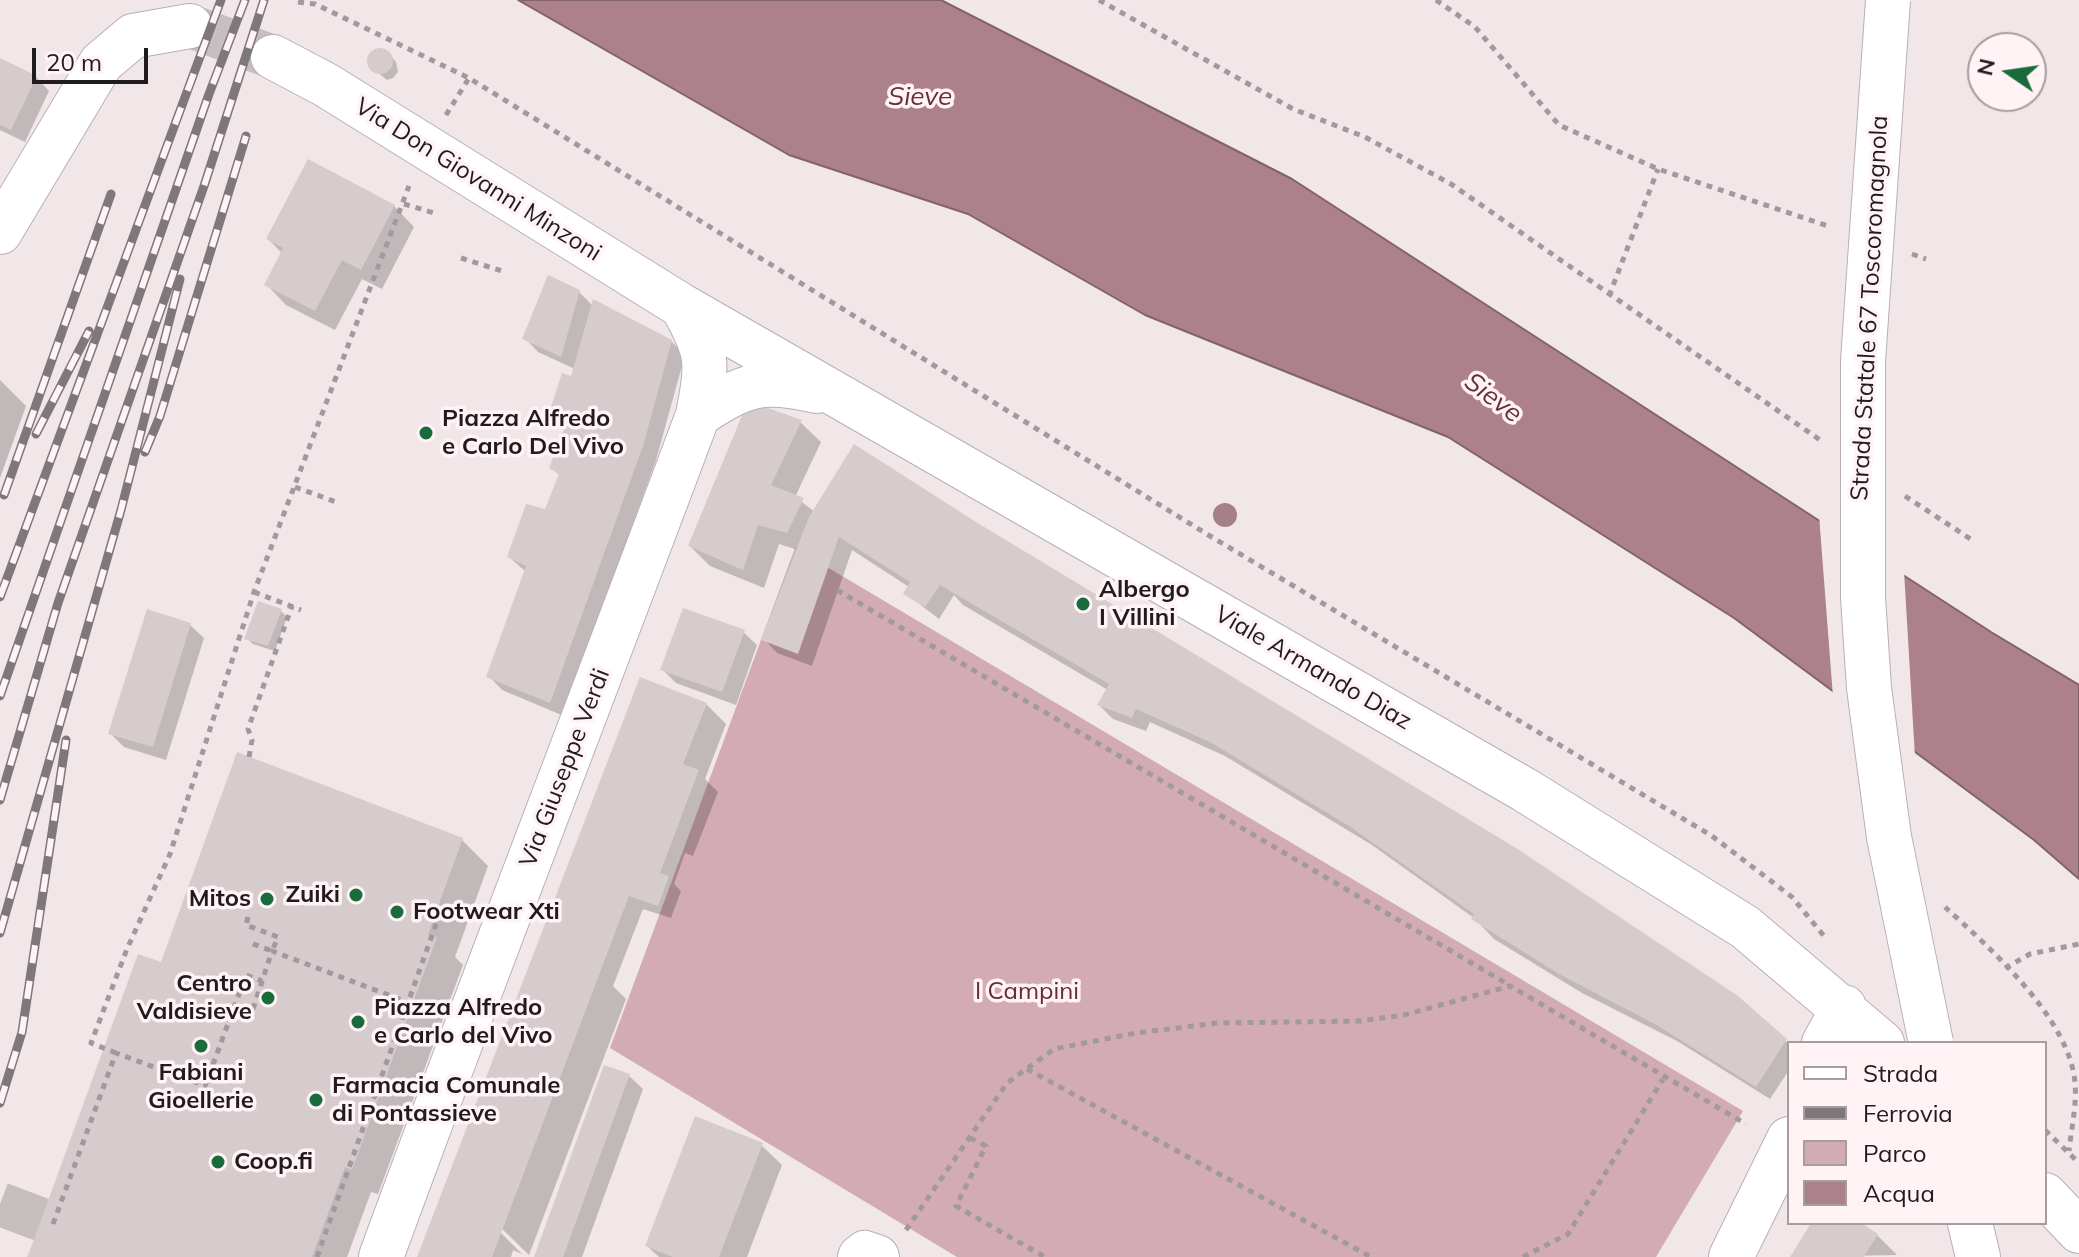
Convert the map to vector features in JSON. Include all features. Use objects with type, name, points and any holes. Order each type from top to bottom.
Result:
[{"type":"street","name":"Strada Statale 67 Toscoromagnola","points":[[1888,0],[1863,361],[1863,598],[1869,688],[1889,837],[1931,1041]]},
{"type":"street","points":[[0,232],[101,63],[133,36],[190,26]]},
{"type":"street","name":"Via Don Giovanni Minzoni","points":[[273,57],[326,85],[682,306]]},
{"type":"street","name":"Viale Armando Diaz","points":[[682,306],[1525,790],[1745,927],[1834,1025],[1877,1041]]},
{"type":"street","name":"Via Giuseppe Verdi","points":[[381,1257],[493,952],[574,748],[698,415],[707,371],[702,341],[682,306]]},
{"type":"street","points":[[698,415],[738,389],[777,382],[839,396]]},
{"type":"street","points":[[1731,1257],[1787,1143]]},
{"type":"street","points":[[2047,1197],[2079,1231]]},
{"type":"street","points":[[1970,1225],[1978,1257]]},
{"type":"street","points":[[860,1257],[890,1246]]},
{"type":"path","points":[[1099,0],[1293,109],[1365,137],[1451,184],[1831,447]]},
{"type":"path","points":[[1436,0],[1475,27],[1559,125],[1658,169],[1837,229]]},
{"type":"path","points":[[298,2],[315,4],[469,78],[1210,536],[1712,836],[1792,897],[1829,942]]},
{"type":"path","points":[[446,116],[469,78]]},
{"type":"path","points":[[1609,296],[1658,169]]},
{"type":"path","points":[[262,981],[246,975],[205,1086],[91,1043],[127,949],[170,854],[254,592],[410,182]]},
{"type":"path","points":[[404,204],[434,213]]},
{"type":"path","points":[[1896,249],[1926,259]]},
{"type":"path","points":[[461,258],[502,271]]},
{"type":"path","points":[[295,487],[339,503]]},
{"type":"path","points":[[1895,489],[1972,540]]},
{"type":"path","points":[[837,590],[1663,1079],[1746,1124]]},
{"type":"path","points":[[254,592],[301,610]]},
{"type":"path","points":[[249,757],[252,740],[248,729],[292,606]]},
{"type":"path","points":[[1947,909],[2055,1024],[2075,1082],[2069,1151]]},
{"type":"path","points":[[317,1257],[440,913]]},
{"type":"path","points":[[248,917],[246,925],[278,937],[253,1009]]},
{"type":"path","points":[[248,942],[407,1002]]},
{"type":"path","points":[[2005,968],[2030,954],[2079,944]]},
{"type":"path","points":[[890,1246],[1007,1083],[1054,1049],[1082,1042],[1218,1023],[1359,1021],[1404,1015],[1510,986]]},
{"type":"path","points":[[53,1224],[116,1053]]},
{"type":"path","points":[[1027,1069],[1371,1257]]},
{"type":"path","points":[[1523,1257],[1568,1234],[1663,1079]]},
{"type":"path","points":[[2047,1132],[2079,1163]]},
{"type":"path","points":[[970,1138],[986,1146],[956,1206],[1045,1257]]},
{"type":"green space","name":"I Campini","points":[[795,548],[1743,1111],[1656,1257],[957,1257],[610,1048]]},
{"type":"water","name":"Sieve","points":[[518,0],[941,0],[1292,179],[1991,632],[2079,685],[2079,879],[2034,840],[1734,618],[1448,437],[1145,315],[968,214],[789,155]]},
{"type":"pier","points":[[1819,515],[1904,571],[1915,757],[1833,697]]},
{"type":"building","points":[[380,48],[389,52],[393,61],[389,70],[380,74],[371,70],[367,61],[371,52]]},
{"type":"building","points":[[0,58],[37,76],[11,130],[0,125]]},
{"type":"building","points":[[308,159],[395,205],[361,270],[342,260],[315,311],[264,285],[283,248],[266,239]]},
{"type":"building","points":[[548,275],[580,290],[561,357],[522,339]]},
{"type":"building","points":[[593,299],[672,340],[643,446],[550,703],[486,677],[526,566],[507,557],[526,504],[545,509],[559,474],[549,468],[567,421],[549,413],[562,373],[571,376]]},
{"type":"building","points":[[748,401],[802,420],[771,485],[804,498],[787,533],[758,525],[743,570],[688,546]]},
{"type":"building","points":[[854,444],[976,522],[1516,848],[1738,996],[1787,1039],[1756,1087],[1655,1024],[1559,974],[1471,919],[1474,914],[1349,826],[1210,742],[1136,709],[1132,718],[1097,705],[1109,684],[940,585],[925,607],[903,594],[910,582],[839,537],[798,654],[761,640],[809,517]]},
{"type":"building","points":[[258,601],[282,609],[268,646],[244,639]]},
{"type":"building","points":[[683,608],[745,630],[722,692],[660,670]]},
{"type":"building","points":[[147,609],[191,623],[153,747],[108,734]]},
{"type":"building","points":[[640,677],[707,703],[683,764],[699,770],[660,873],[669,876],[658,906],[629,896],[492,1257],[417,1257]]},
{"type":"building","name":"Centro Valdisieve","points":[[237,752],[463,838],[428,934],[437,937],[352,1170],[345,1167],[312,1257],[27,1257],[35,1237],[4,1226],[18,1189],[48,1201],[138,954],[161,962]]},
{"type":"building","points":[[604,1065],[630,1074],[563,1257],[534,1257]]},
{"type":"building","points":[[695,1116],[763,1143],[719,1257],[673,1257],[645,1246]]},
{"type":"building","points":[[1810,1225],[1864,1225],[1878,1234],[1864,1257],[1790,1257]]},
{"type":"tunnel","points":[[190,26],[273,57]]},
{"type":"tunnel","points":[[0,1204],[53,1224]]},
{"type":"railway","points":[[0,597],[221,0]]},
{"type":"railway","points":[[0,696],[209,94],[245,0]]},
{"type":"railway","points":[[0,800],[58,603],[204,186],[264,0]]},
{"type":"railway","points":[[145,452],[160,416],[246,136]]},
{"type":"railway","points":[[4,495],[111,194]]},
{"type":"railway","points":[[0,933],[121,510],[180,279]]},
{"type":"railway","points":[[36,434],[89,331]]},
{"type":"railway","points":[[0,1103],[22,1032],[66,740]]},
{"type":"place","name":"Piazza Alfredo e Carlo Del Vivo","points":[[426,433]]},
{"type":"place","name":"Albergo I Villini","points":[[1083,604]]},
{"type":"place","name":"Zuiki","points":[[356,895]]},
{"type":"place","name":"Mitos","points":[[267,899]]},
{"type":"place","name":"Footwear Xti","points":[[397,912]]},
{"type":"place","name":"Centro Valdisieve","points":[[268,998]]},
{"type":"place","name":"Piazza Alfredo e Carlo del Vivo","points":[[358,1022]]},
{"type":"place","name":"Fabiani Gioellerie","points":[[201,1046]]},
{"type":"place","name":"Farmacia Comunale di Pontassieve","points":[[316,1100]]},
{"type":"place","name":"Coop.fi","points":[[218,1162]]}]
